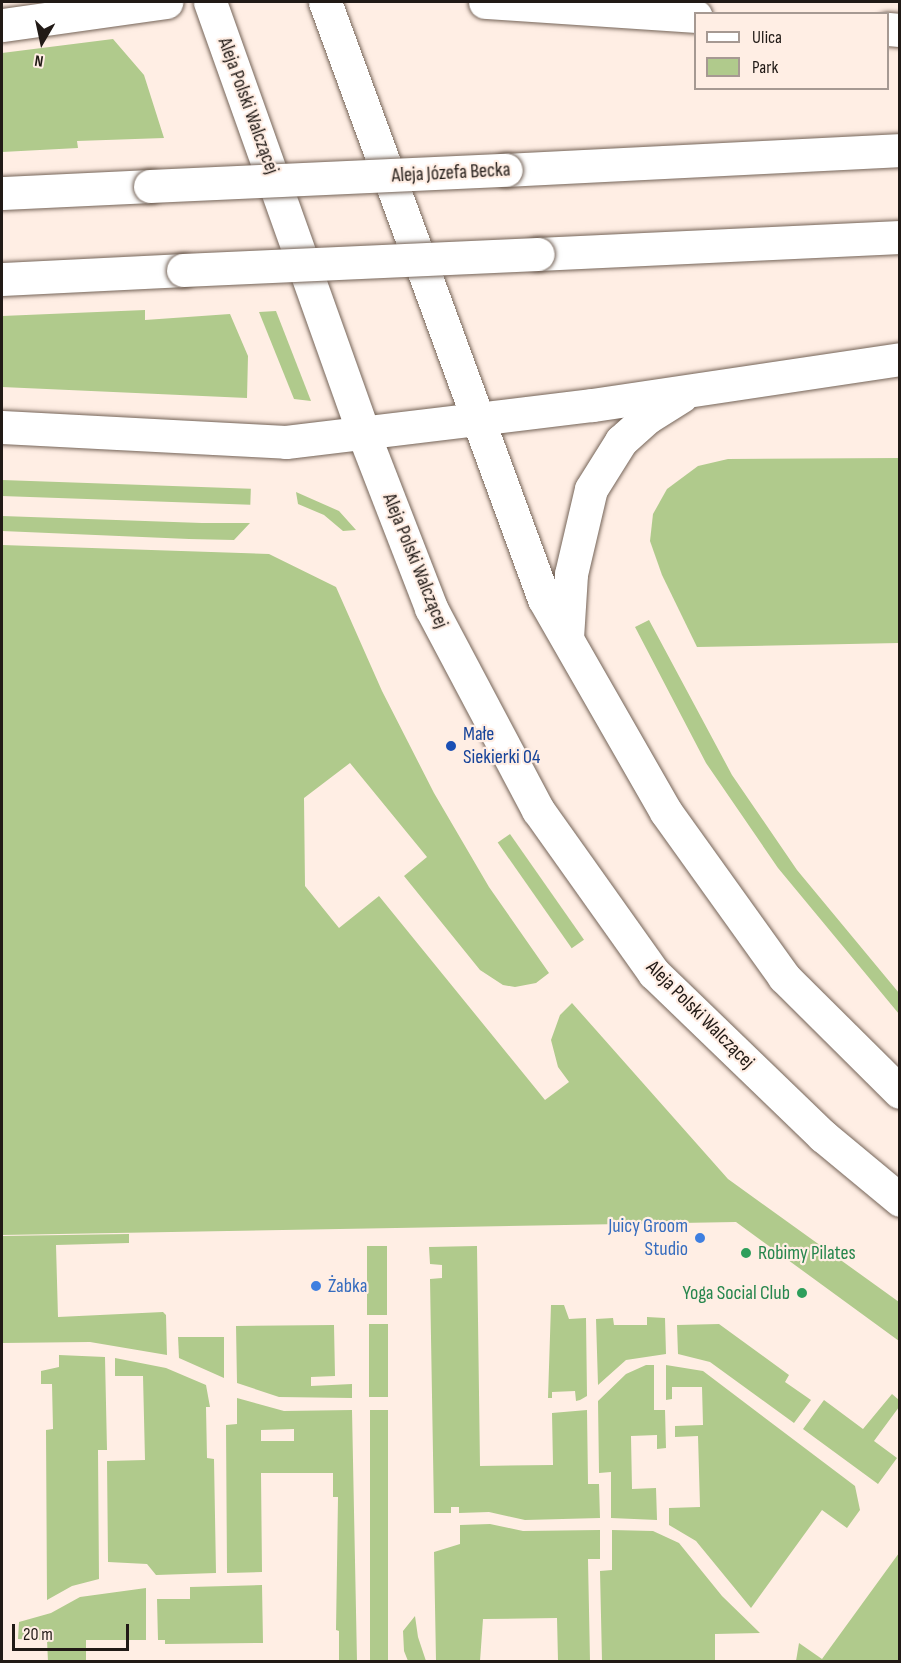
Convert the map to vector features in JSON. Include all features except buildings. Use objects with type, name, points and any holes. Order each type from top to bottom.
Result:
[{"type":"main road","points":[[2,20],[35,10],[48,2]]},
{"type":"main road","points":[[2,25],[165,2]]},
{"type":"main road","name":"Aleja Polski Walczącej","points":[[210,2],[364,435],[431,608],[538,810],[569,857],[654,973],[823,1136],[900,1200]]},
{"type":"main road","points":[[326,2],[544,599],[666,812],[784,977],[900,1092]]},
{"type":"main road","points":[[485,2],[694,16]]},
{"type":"main road","name":"Aleja Józefa Becka","points":[[2,194],[900,150]]},
{"type":"main road","points":[[2,279],[900,237]]},
{"type":"main road","points":[[2,427],[286,442],[364,435],[900,359]]},
{"type":"main road","points":[[567,638],[571,574],[591,489],[621,441],[648,417],[689,390]]},
{"type":"green space","points":[[113,39],[144,75],[164,138],[77,141],[78,148],[2,152],[2,53]]},
{"type":"green space","points":[[145,310],[145,320],[230,314],[248,356],[247,398],[2,387],[2,316]]},
{"type":"green space","points":[[276,311],[311,401],[294,399],[259,312]]},
{"type":"green space","points":[[899,458],[899,643],[697,647],[662,575],[650,541],[653,514],[667,489],[698,466],[728,459]]},
{"type":"green space","points":[[2,480],[251,489],[250,505],[2,496]]},
{"type":"green space","points":[[296,492],[339,511],[356,530],[343,531],[324,515],[298,504]]},
{"type":"green space","points":[[2,516],[250,523],[234,540],[189,539],[2,531]]},
{"type":"green space","points":[[2,545],[269,554],[336,587],[382,691],[434,793],[489,887],[549,973],[536,983],[515,987],[503,985],[480,970],[404,876],[427,857],[350,763],[304,798],[305,886],[339,928],[379,896],[545,1100],[569,1082],[558,1067],[551,1040],[560,1015],[572,1003],[728,1179],[899,1302],[899,1341],[736,1222],[2,1235]]},
{"type":"green space","points":[[649,620],[732,775],[797,870],[899,993],[899,1014],[778,868],[706,763],[635,627]]},
{"type":"green space","points":[[510,834],[584,940],[572,948],[498,843]]},
{"type":"green space","points":[[129,1234],[129,1243],[56,1245],[58,1317],[163,1312],[166,1315],[167,1355],[90,1342],[2,1343],[2,1236]]},
{"type":"green space","points":[[367,1246],[387,1246],[387,1315],[367,1315]]},
{"type":"green space","points":[[477,1246],[480,1466],[553,1465],[552,1413],[587,1410],[588,1484],[599,1484],[600,1518],[525,1520],[489,1512],[459,1513],[459,1507],[451,1507],[451,1513],[434,1513],[430,1279],[442,1278],[442,1265],[430,1264],[429,1247]]},
{"type":"green space","points":[[551,1305],[564,1305],[569,1319],[586,1318],[587,1396],[580,1400],[576,1401],[575,1391],[552,1392],[552,1398],[548,1398]]},
{"type":"green space","points":[[647,1317],[665,1318],[666,1354],[626,1360],[598,1385],[596,1319],[613,1318],[614,1325],[647,1325]]},
{"type":"green space","points":[[369,1324],[388,1324],[388,1397],[369,1397]]},
{"type":"green space","points":[[719,1324],[789,1375],[785,1382],[811,1400],[794,1423],[710,1362],[678,1354],[677,1325]]},
{"type":"green space","points":[[334,1325],[335,1376],[311,1377],[311,1386],[352,1384],[352,1398],[279,1397],[237,1383],[236,1326]]},
{"type":"green space","points":[[178,1337],[224,1337],[224,1378],[179,1358]]},
{"type":"green space","points":[[59,1355],[105,1357],[107,1450],[98,1450],[99,1579],[72,1586],[47,1600],[46,1430],[53,1429],[52,1384],[41,1384],[41,1371],[59,1367]]},
{"type":"green space","points":[[115,1358],[166,1368],[206,1385],[210,1407],[206,1407],[207,1458],[214,1459],[216,1573],[156,1575],[147,1564],[108,1562],[107,1461],[145,1460],[143,1376],[115,1376]]},
{"type":"green space","points":[[646,1365],[654,1365],[654,1410],[665,1410],[666,1448],[657,1449],[657,1435],[631,1436],[632,1489],[656,1488],[657,1520],[611,1518],[611,1472],[599,1473],[598,1401],[626,1374]]},
{"type":"green space","points":[[666,1365],[703,1371],[855,1486],[860,1510],[847,1528],[822,1510],[751,1608],[696,1541],[669,1525],[669,1508],[700,1507],[698,1436],[675,1437],[675,1426],[703,1425],[702,1387],[672,1387],[672,1399],[666,1400]]},
{"type":"green space","points":[[892,1394],[899,1400],[899,1407],[874,1441],[897,1458],[878,1484],[803,1429],[824,1400],[863,1429]]},
{"type":"green space","points":[[237,1398],[284,1411],[352,1410],[357,1661],[339,1661],[339,1631],[336,1630],[338,1497],[333,1497],[333,1473],[261,1473],[262,1572],[227,1573],[226,1425],[237,1424]],"holes":[[[294,1429],[294,1441],[261,1441],[261,1430]]]},
{"type":"green space","points":[[370,1410],[388,1410],[388,1661],[370,1661]]},
{"type":"green space","points":[[490,1524],[523,1531],[600,1530],[600,1559],[588,1559],[590,1661],[558,1661],[557,1618],[483,1619],[480,1661],[436,1661],[434,1552],[460,1544],[460,1525]]},
{"type":"green space","points":[[612,1530],[653,1531],[679,1543],[722,1596],[760,1633],[715,1634],[715,1661],[602,1661],[600,1571],[612,1570]]},
{"type":"green space","points":[[899,1553],[899,1661],[796,1661],[799,1643],[822,1659]]},
{"type":"green space","points":[[262,1585],[263,1643],[165,1644],[165,1640],[158,1640],[157,1599],[190,1599],[190,1587]]},
{"type":"green space","points":[[146,1588],[146,1640],[86,1640],[86,1661],[48,1662],[47,1640],[18,1639],[19,1622],[51,1613],[80,1597]]},
{"type":"green space","points":[[415,1616],[418,1637],[426,1661],[408,1661],[404,1651],[403,1631]]},
{"type":"place","name":"Małe Siekierki 04","points":[[451,746]]},
{"type":"place","name":"Juicy Groom Studio","points":[[700,1238]]},
{"type":"place","name":"Robimy Pilates","points":[[746,1253]]},
{"type":"place","name":"Żabka","points":[[316,1286]]},
{"type":"place","name":"Yoga Social Club","points":[[802,1293]]}]
